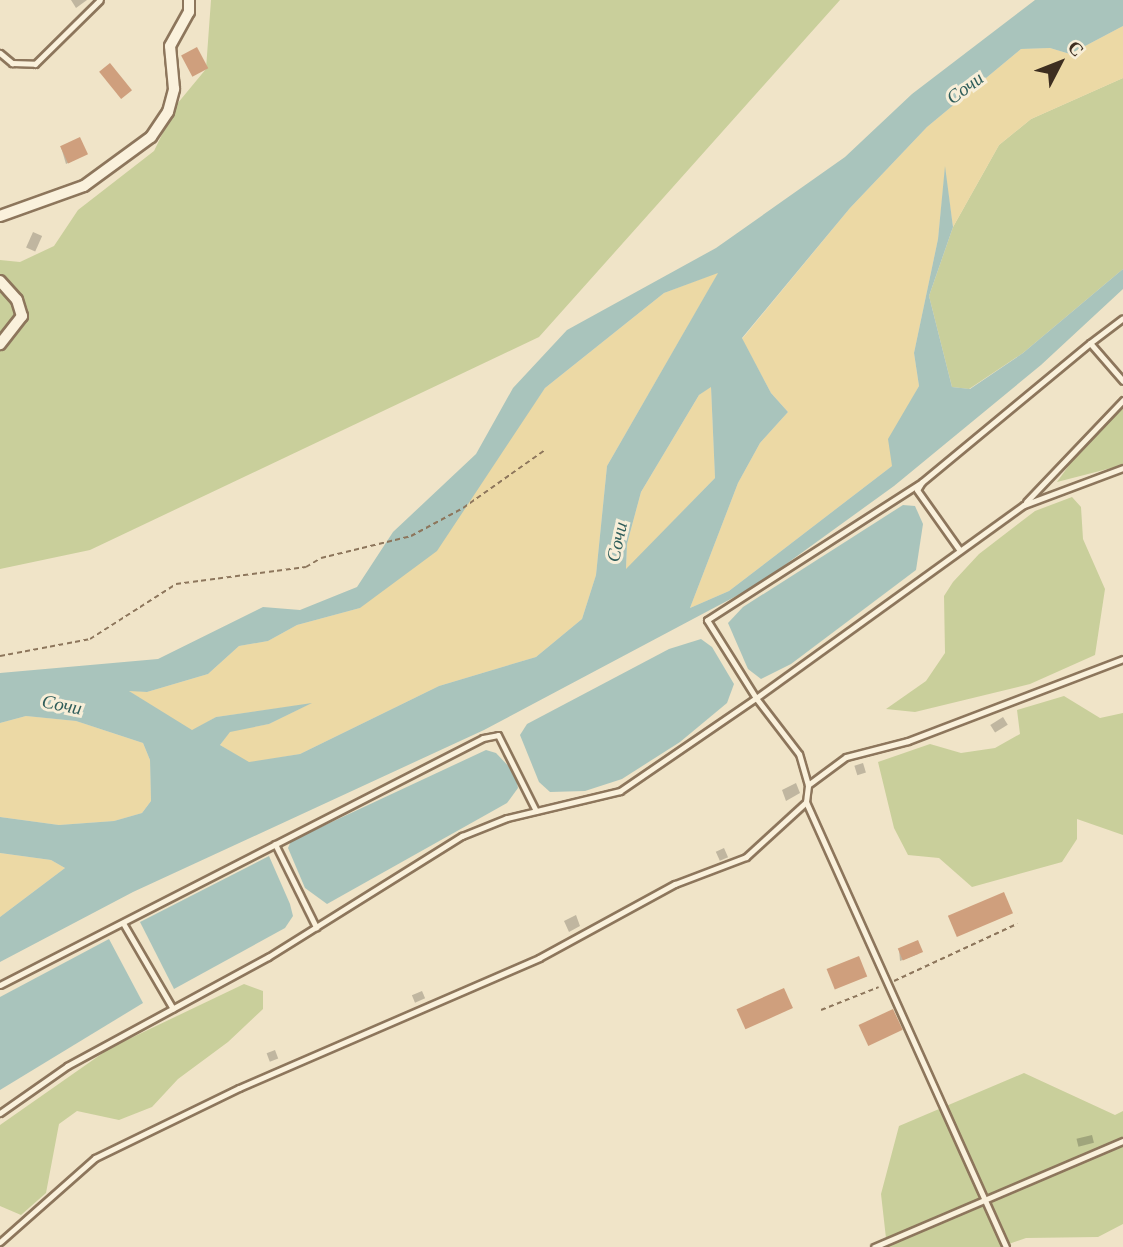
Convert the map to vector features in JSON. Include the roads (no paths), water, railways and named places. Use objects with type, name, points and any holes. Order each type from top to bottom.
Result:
[{"type":"street","points":[[0,216],[85,186],[151,137],[168,112],[174,89],[170,46],[188,2]]},
{"type":"street","points":[[0,281],[17,300],[22,316],[0,344]]},
{"type":"lane","points":[[0,53],[12,63],[35,64],[100,0]]},
{"type":"lane","points":[[1006,1247],[806,802],[808,785],[799,754],[756,698],[707,620],[922,482],[1123,318]]},
{"type":"lane","points":[[1090,343],[1123,381]]},
{"type":"lane","points":[[0,1113],[67,1066],[316,927],[462,836],[536,811],[621,791],[756,698],[959,549],[1024,505],[1123,400]]},
{"type":"lane","points":[[1024,505],[1123,468]]},
{"type":"lane","points":[[922,482],[917,490],[959,549]]},
{"type":"lane","points":[[808,785],[846,757],[908,741],[1123,659]]},
{"type":"lane","points":[[0,985],[482,738],[498,735],[536,811]]},
{"type":"lane","points":[[0,1242],[95,1158],[135,1136],[539,958],[676,884],[746,857],[806,802]]},
{"type":"lane","points":[[275,844],[316,927]]},
{"type":"lane","points":[[123,923],[173,1009]]},
{"type":"lane","points":[[874,1247],[1123,1141]]},
{"type":"water","name":"Сочи","points":[[1035,0],[1123,0],[1123,26],[1070,54],[1050,48],[1021,49],[927,127],[850,208],[742,338],[771,393],[788,412],[760,443],[738,483],[690,608],[729,591],[892,466],[888,439],[919,386],[914,353],[938,239],[945,166],[953,227],[929,296],[952,387],[970,389],[1023,353],[1123,269],[1123,289],[1041,365],[894,486],[757,585],[484,730],[133,892],[0,962],[0,917],[65,868],[51,860],[0,853],[0,817],[59,825],[114,821],[142,813],[151,801],[150,760],[143,743],[76,721],[26,716],[0,723],[0,673],[158,659],[263,607],[300,610],[357,587],[393,532],[476,454],[513,388],[567,330],[716,248],[845,157],[912,94]],"holes":[[[718,273],[607,466],[596,575],[582,619],[536,657],[439,686],[300,754],[249,762],[220,745],[230,732],[269,724],[312,703],[216,717],[192,730],[129,691],[147,692],[208,674],[239,646],[268,641],[297,625],[360,608],[437,551],[545,388],[664,293]],[[711,387],[715,478],[626,569],[627,544],[641,492],[699,395]]]},
{"type":"water","points":[[903,505],[915,506],[923,524],[916,570],[791,664],[761,679],[748,669],[728,623],[743,607]]},
{"type":"water","points":[[701,639],[712,647],[734,684],[727,703],[680,742],[622,779],[585,791],[550,792],[539,782],[520,735],[527,724],[669,649]]},
{"type":"water","points":[[486,750],[496,753],[515,773],[518,788],[507,803],[327,904],[305,888],[288,848],[291,841]]},
{"type":"water","points":[[269,856],[293,916],[285,928],[174,989],[140,922]]},
{"type":"water","points":[[109,939],[143,1003],[0,1090],[0,997]]}]
